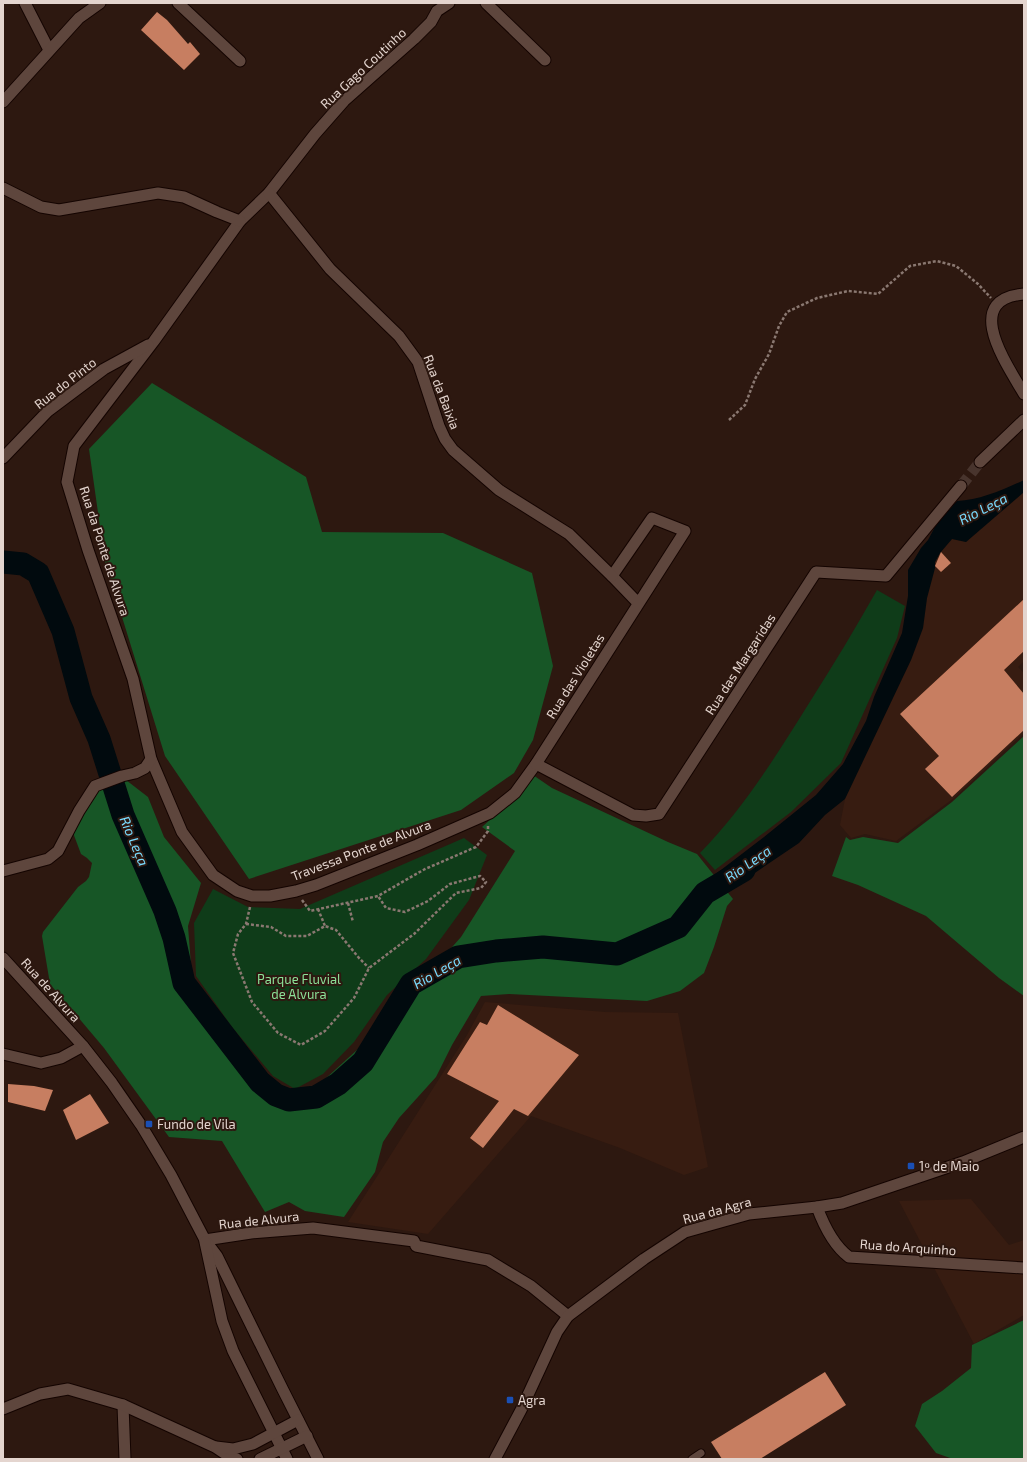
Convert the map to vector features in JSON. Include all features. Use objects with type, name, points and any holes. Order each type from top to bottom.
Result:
[{"type":"street","points":[[25,3],[49,50]]},
{"type":"street","points":[[3,102],[79,18],[100,3]]},
{"type":"street","points":[[178,3],[240,61]]},
{"type":"street","name":"Rua Gago Coutinho","points":[[269,193],[315,134],[344,101],[414,39],[431,22],[437,11],[449,3]]},
{"type":"street","points":[[486,3],[545,60]]},
{"type":"street","points":[[3,188],[41,207],[59,210],[113,202],[158,193],[184,197],[240,221]]},
{"type":"street","name":"Rua da Ponte de Alvura","points":[[151,759],[133,679],[88,550],[67,482],[74,446],[154,341],[240,221],[269,193]]},
{"type":"street","name":"Rua da Baixia","points":[[269,193],[330,270],[399,336],[418,362],[439,426],[445,439],[453,450],[499,490],[569,534],[638,603]]},
{"type":"street","points":[[1024,294],[1010,296],[997,304],[994,311],[991,328],[996,343],[1024,394]]},
{"type":"street","name":"Rua do Pinto","points":[[3,458],[48,411],[104,370],[154,341]]},
{"type":"street","points":[[980,462],[1024,420]]},
{"type":"street","name":"Rua das Margaridas","points":[[536,764],[633,815],[646,816],[659,814],[816,572],[886,576],[962,486]]},
{"type":"street","name":"Rua das Violetas","points":[[536,764],[685,531],[652,518],[612,576]]},
{"type":"street","points":[[3,871],[48,858],[58,851],[79,811],[95,786],[135,773],[145,768],[151,759]]},
{"type":"street","name":"Travessa Ponte de Alvura","points":[[151,759],[182,832],[213,875],[237,891],[252,896],[270,896],[316,885],[417,845],[490,813],[515,793],[536,764]]},
{"type":"street","name":"Rua de Alvura","points":[[3,958],[83,1046],[112,1083],[145,1131],[171,1175],[205,1240],[251,1233],[313,1228],[414,1241],[416,1246],[488,1260],[531,1286],[568,1316]]},
{"type":"street","points":[[3,1054],[41,1063],[61,1058],[83,1046]]},
{"type":"street","name":"Rua da Agra","points":[[495,1459],[521,1410],[557,1332],[568,1316],[644,1259],[685,1232],[716,1222],[749,1214],[842,1203],[956,1165],[1024,1137]]},
{"type":"street","name":"Rua do Arquinho","points":[[817,1207],[821,1218],[834,1241],[841,1251],[849,1257],[1024,1268]]},
{"type":"street","points":[[205,1240],[217,1256],[282,1390],[318,1459]]},
{"type":"street","points":[[205,1240],[222,1321],[233,1351],[284,1454]]},
{"type":"street","points":[[3,1409],[40,1394],[68,1389],[123,1405],[216,1447],[227,1455],[237,1459]]},
{"type":"street","points":[[123,1405],[125,1459]]},
{"type":"street","points":[[216,1447],[233,1449],[253,1444],[298,1420]]},
{"type":"street","points":[[260,1459],[284,1454],[307,1436]]},
{"type":"lane","points":[[692,1459],[701,1453]]},
{"type":"path","points":[[729,420],[745,405],[755,380],[769,354],[779,326],[787,312],[817,298],[848,291],[878,294],[910,266],[937,261],[956,266],[978,284],[997,304]]},
{"type":"path","points":[[296,891],[310,911],[378,896],[425,869],[476,847],[488,831],[490,813]]},
{"type":"path","points":[[252,896],[246,924],[238,934],[233,953],[252,1002],[278,1033],[301,1045],[325,1031],[354,998],[369,968],[414,934],[456,893],[481,888],[486,882],[480,876],[450,884],[428,901],[404,912],[386,908],[378,896]]},
{"type":"path","points":[[348,903],[353,922]]},
{"type":"path","points":[[318,909],[325,926],[336,930],[369,968]]},
{"type":"path","points":[[246,924],[271,927],[286,936],[307,936],[325,926]]},
{"type":"shaded area","points":[[1024,492],[1024,661],[1018,667],[1024,673],[1024,733],[954,798],[896,841],[865,834],[851,838],[840,825],[845,799],[911,660],[923,628],[927,598],[935,568],[935,562],[940,553],[952,539],[966,542]]},
{"type":"shaded area","points":[[485,1002],[605,1012],[678,1013],[708,1167],[684,1175],[620,1148],[531,1116],[428,1234],[348,1222],[467,1035]]},
{"type":"shaded area","points":[[971,1199],[1009,1245],[1024,1240],[1024,1315],[974,1344],[899,1201]]},
{"type":"green space","points":[[152,383],[306,477],[322,532],[443,533],[532,573],[553,666],[533,740],[514,773],[461,810],[249,879],[165,756],[105,562],[89,449]]},
{"type":"green space","points":[[877,590],[905,606],[897,638],[841,763],[791,812],[715,870],[700,853],[731,818],[760,780],[799,720]]},
{"type":"green space","points":[[1024,736],[1024,996],[999,978],[926,916],[858,885],[832,876],[846,837],[850,840],[863,837],[898,843],[952,802]]},
{"type":"green space","points":[[533,775],[552,788],[697,854],[733,899],[727,906],[704,973],[680,991],[647,1001],[509,994],[481,996],[452,1045],[436,1077],[399,1118],[383,1142],[375,1172],[344,1217],[305,1211],[289,1202],[265,1212],[222,1141],[169,1137],[104,1048],[50,984],[42,936],[43,932],[78,887],[89,877],[92,863],[81,854],[72,830],[97,789],[126,780],[148,797],[164,837],[201,883],[188,926],[192,978],[264,1075],[287,1092],[313,1090],[358,1049],[413,977],[445,955],[461,937],[515,851],[482,827],[516,796]]},
{"type":"green space","name":"Parque Fluvial de Alvura","points":[[464,838],[487,855],[469,900],[426,959],[387,995],[354,1042],[323,1074],[295,1089],[273,1076],[232,1027],[196,976],[194,923],[213,889],[248,907],[300,909]]},
{"type":"green space","points":[[1024,1320],[1024,1459],[953,1459],[936,1453],[915,1426],[922,1404],[942,1391],[971,1368],[972,1345]]},
{"type":"water","points":[[1024,480],[1024,492],[966,542],[952,539],[940,553],[935,562],[935,568],[927,598],[923,628],[911,660],[845,799],[825,815],[799,843],[743,881],[716,897],[717,873],[816,795],[843,764],[866,721],[874,697],[902,633],[908,596],[908,570],[936,525],[957,501],[983,497]]},
{"type":"building","points":[[157,12],[167,20],[188,44],[190,42],[200,54],[184,70],[141,30]]},
{"type":"building","points":[[941,552],[951,563],[941,572],[935,566]]},
{"type":"building","points":[[1024,599],[1024,651],[1004,670],[1024,694],[1024,730],[952,797],[925,769],[939,756],[900,714]]},
{"type":"building","points":[[498,1005],[579,1055],[528,1116],[514,1109],[483,1148],[470,1138],[499,1101],[447,1074],[480,1022],[487,1025]]},
{"type":"building","points":[[8,1084],[34,1086],[53,1090],[45,1111],[8,1102]]},
{"type":"building","points":[[90,1094],[109,1123],[76,1140],[63,1110]]},
{"type":"building","points":[[825,1372],[846,1405],[760,1459],[722,1459],[711,1442]]},
{"type":"waterway","name":"Rio Leça","points":[[3,562],[23,564],[38,573],[63,631],[81,698],[99,739],[123,815],[165,911],[174,938],[184,983],[260,1082],[276,1095],[289,1100],[316,1097],[338,1084],[363,1062],[411,984],[458,957],[496,951],[543,947],[617,954],[678,927],[705,893],[744,870]]},
{"type":"tunnel","points":[[961,486],[980,462]]},
{"type":"place","name":"Fundo de Vila","points":[[149,1124]]},
{"type":"place","name":"1º de Maio","points":[[911,1166]]},
{"type":"place","name":"Agra","points":[[510,1400]]}]
